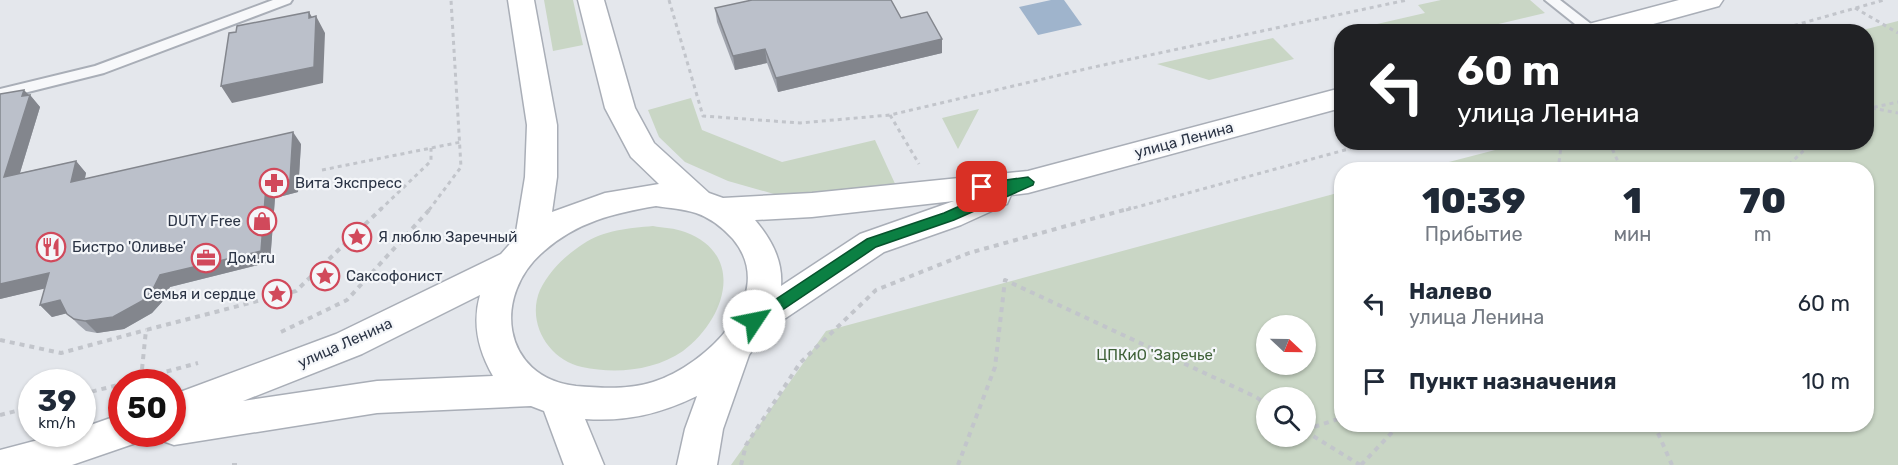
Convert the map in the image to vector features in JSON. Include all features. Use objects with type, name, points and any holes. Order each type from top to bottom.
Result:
[{"type":"main road","points":[[521,0],[542,124],[541,177],[522,253],[495,297],[493,333],[506,365],[547,395],[584,465]]},
{"type":"main road","points":[[591,0],[620,108],[642,150],[708,205],[746,229],[761,256],[765,287],[754,321],[732,352],[704,429],[697,465]]},
{"type":"main road","points":[[1619,24],[1710,0]]},
{"type":"main road","name":"улица Ленина","points":[[186,407],[349,344],[522,253],[567,218],[611,201],[656,195],[708,205],[812,206],[1028,182],[1334,100]]},
{"type":"main road","name":"улица Ленина","points":[[754,321],[872,243],[949,217],[1028,182]]},
{"type":"main road","points":[[186,426],[376,397],[547,395],[604,405],[652,399],[696,380],[732,352]]},
{"type":"main road","points":[[7,465],[106,437]]},
{"type":"lane","points":[[0,94],[99,70],[285,0]]},
{"type":"lane","points":[[1552,0],[1583,24]]},
{"type":"path","points":[[276,334],[347,300],[441,197],[461,167],[450,0]]},
{"type":"path","points":[[669,0],[703,116],[800,123],[890,115],[1094,67],[1407,0]]},
{"type":"path","points":[[1799,24],[1884,0]]},
{"type":"path","points":[[1855,8],[1898,33]]},
{"type":"path","points":[[1874,107],[1898,102]]},
{"type":"path","points":[[1874,109],[1898,113]]},
{"type":"path","points":[[890,115],[922,169]]},
{"type":"path","points":[[322,170],[461,142]]},
{"type":"path","points":[[0,340],[61,353],[296,291],[431,161],[431,148]]},
{"type":"path","points":[[741,465],[746,445],[800,363],[876,290],[969,253],[1345,150]]},
{"type":"path","points":[[1792,162],[1805,150]]},
{"type":"path","points":[[958,465],[995,367],[1005,280],[1256,397]]},
{"type":"path","points":[[142,369],[146,330]]},
{"type":"path","points":[[176,369],[204,361]]},
{"type":"path","points":[[0,415],[18,410]]},
{"type":"path","points":[[1316,426],[1334,420]]},
{"type":"path","points":[[1316,437],[1361,465],[1392,432]]},
{"type":"path","points":[[1658,432],[1672,465]]},
{"type":"path","points":[[232,465],[241,465]]},
{"type":"green space","points":[[544,0],[573,0],[583,45],[553,51]]},
{"type":"green space","points":[[1441,0],[1530,0],[1545,13],[1499,24],[1377,24],[1425,13],[1418,5]]},
{"type":"green space","name":"ЦПКиО 'Заречье'","points":[[1898,21],[1898,465],[731,465],[826,331],[1334,194],[1334,432],[1874,432],[1874,162],[1449,162],[1495,150],[1874,150],[1874,27]]},
{"type":"green space","points":[[1273,38],[1294,59],[1209,80],[1157,64]]},
{"type":"green space","points":[[691,98],[702,130],[782,162],[875,140],[897,188],[826,196],[774,194],[728,181],[685,162],[659,137],[648,110]]},
{"type":"green space","points":[[979,109],[958,149],[942,118]]},
{"type":"green space","points":[[653,226],[685,232],[704,242],[717,256],[723,272],[723,288],[710,323],[683,351],[672,358],[647,367],[621,370],[595,369],[570,363],[560,357],[543,338],[536,315],[536,302],[548,276],[564,258],[591,239],[617,230]]},
{"type":"water","points":[[1051,0],[1064,0],[1082,25],[1038,35],[1019,7]]},
{"type":"building","points":[[752,0],[891,0],[901,18],[927,12],[942,39],[776,78],[765,49],[733,56],[715,8]]},
{"type":"building","points":[[309,12],[309,18],[316,16],[314,67],[221,86],[229,33],[236,32],[237,26]]},
{"type":"building","points":[[24,90],[22,96],[30,95],[4,177],[76,161],[71,182],[293,132],[290,180],[266,186],[261,251],[160,275],[152,291],[142,301],[113,317],[85,321],[74,319],[67,314],[60,300],[40,305],[49,273],[0,284],[0,94]]},
{"type":"place","name":"Вита Экспресс","points":[[274,183]]},
{"type":"place","name":"DUTY Free","points":[[262,221]]},
{"type":"place","name":"Я люблю Заречный","points":[[357,237]]},
{"type":"place","name":"Бистро 'Оливье'","points":[[51,247]]},
{"type":"place","name":"Дом.ru","points":[[206,258]]},
{"type":"place","name":"Саксофонист","points":[[325,276]]},
{"type":"place","name":"Семья и сердце","points":[[277,294]]},
{"type":"route","points":[[754,321],[872,243],[949,217],[1028,182],[982,187]]}]
